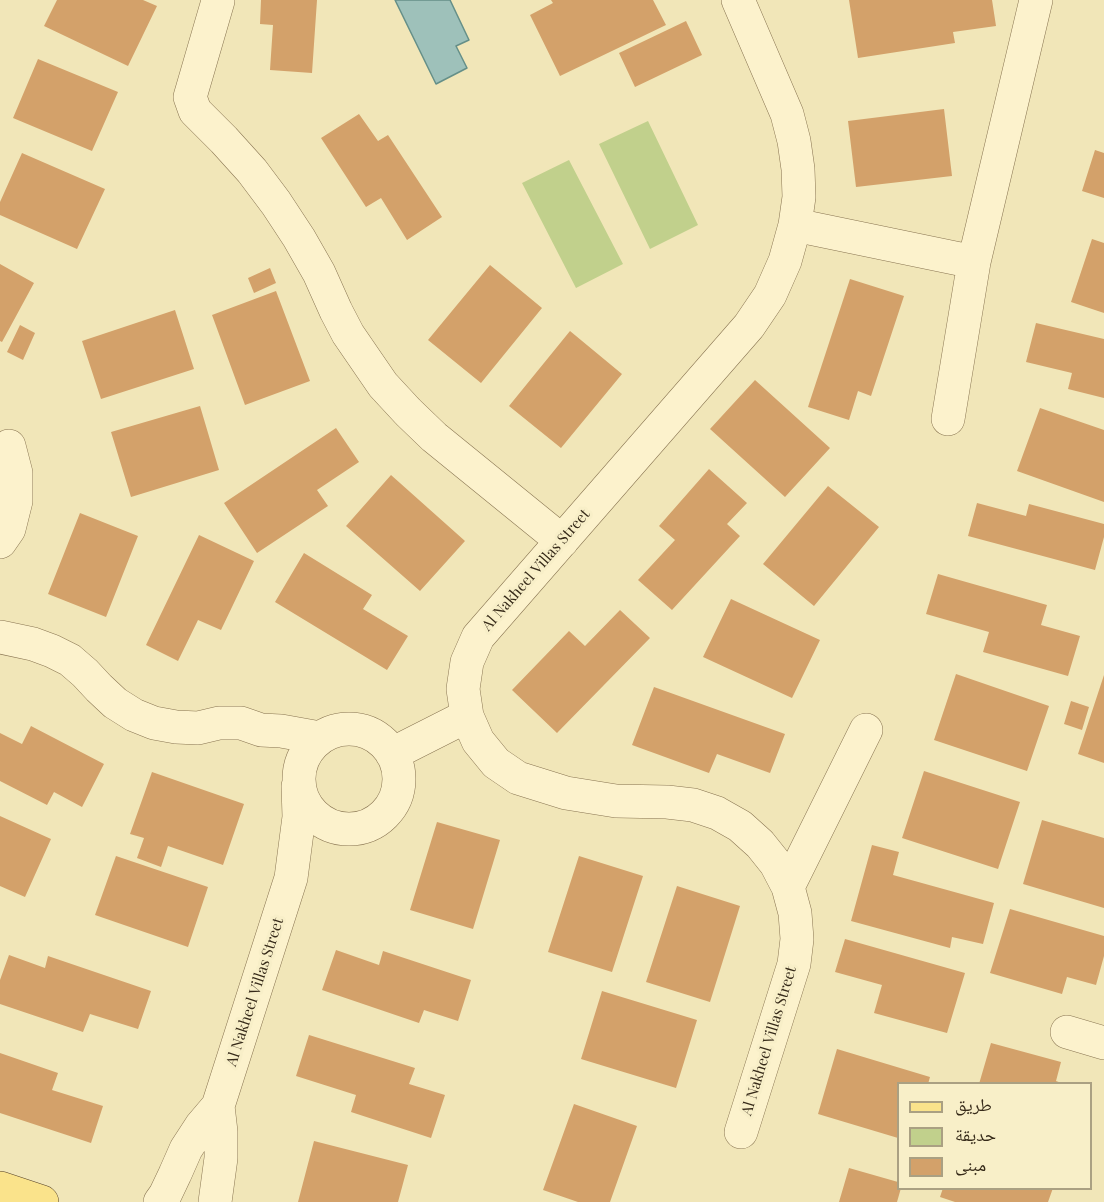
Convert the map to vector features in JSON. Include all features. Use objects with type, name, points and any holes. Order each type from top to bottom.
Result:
[{"type":"main road","points":[[0,1188],[42,1202]]},
{"type":"street","name":"Al Nakheel Villas Street","points":[[738,0],[787,114],[794,141],[798,169],[798,197],[795,225],[785,261],[770,295],[749,326],[478,637],[467,662],[463,689],[467,716],[478,741],[496,762],[519,778],[566,793],[616,801],[693,805],[717,813],[740,826],[760,844],[776,864],[788,887],[795,913],[797,939],[794,964],[741,1132]]},
{"type":"street","points":[[948,419],[974,262],[1036,0]]},
{"type":"street","points":[[218,1],[190,97],[195,111],[252,171],[276,203],[319,273],[348,334],[383,385],[434,437],[561,541]]},
{"type":"street","points":[[795,225],[974,262]]},
{"type":"street","points":[[0,542],[9,529],[16,501],[16,473],[9,446]]},
{"type":"street","points":[[0,637],[33,644],[70,660],[116,703],[134,715],[154,723],[198,728],[219,723],[241,723],[261,730],[320,738]]},
{"type":"street","points":[[392,754],[467,716]]},
{"type":"street","points":[[351,729],[367,733],[381,741],[392,754],[398,767],[399,781],[390,808],[380,819],[367,826],[353,829],[330,842],[308,858],[291,878],[299,817],[298,779],[302,760],[308,748],[320,738],[335,731],[351,729]]},
{"type":"street","points":[[261,730],[271,747],[298,779],[308,809],[328,825],[353,829]]},
{"type":"street","points":[[788,887],[866,730]]},
{"type":"street","name":"Al Nakheel Villas Street","points":[[160,1202],[186,1149],[218,1106],[291,878]]},
{"type":"street","points":[[1066,1032],[1104,1043]]},
{"type":"street","name":"Al Nakheel Villas Street","points":[[215,1202],[221,1132],[218,1106]]},
{"type":"green space","points":[[648,121],[698,225],[650,249],[599,144]]},
{"type":"green space","points":[[569,160],[623,264],[576,288],[522,183]]},
{"type":"water","points":[[395,0],[450,0],[469,40],[456,46],[467,68],[436,84]]},
{"type":"building","points":[[57,0],[143,0],[157,6],[128,66],[44,26]]},
{"type":"building","points":[[261,0],[317,0],[312,73],[270,70],[273,25],[260,24]]},
{"type":"building","points":[[551,0],[653,0],[666,25],[560,76],[530,15],[553,3]]},
{"type":"building","points":[[849,0],[992,0],[996,26],[953,32],[955,43],[858,58]]},
{"type":"building","points":[[686,21],[702,55],[635,87],[619,53]]},
{"type":"building","points":[[38,59],[118,92],[92,151],[13,118]]},
{"type":"building","points":[[944,109],[952,176],[856,187],[848,121]]},
{"type":"building","points":[[359,114],[378,141],[388,135],[442,217],[407,240],[381,198],[366,207],[321,138]]},
{"type":"building","points":[[1095,150],[1104,153],[1104,198],[1082,191]]},
{"type":"building","points":[[22,153],[105,189],[77,249],[0,215],[0,202]]},
{"type":"building","points":[[1092,239],[1104,243],[1104,313],[1071,302]]},
{"type":"building","points":[[0,264],[34,283],[2,342],[0,341]]},
{"type":"building","points":[[490,265],[542,308],[481,383],[428,340]]},
{"type":"building","points":[[270,268],[276,283],[254,293],[248,278]]},
{"type":"building","points":[[850,279],[904,296],[871,396],[858,391],[849,420],[808,407]]},
{"type":"building","points":[[276,291],[310,381],[245,405],[212,315]]},
{"type":"building","points":[[175,310],[194,369],[101,399],[82,341]]},
{"type":"building","points":[[1036,323],[1104,339],[1104,398],[1068,389],[1072,373],[1026,362]]},
{"type":"building","points":[[20,325],[35,333],[23,360],[7,352]]},
{"type":"building","points":[[570,331],[622,374],[561,448],[509,406]]},
{"type":"building","points":[[755,380],[830,448],[785,497],[710,429]]},
{"type":"building","points":[[200,406],[219,470],[131,497],[111,432]]},
{"type":"building","points":[[1040,408],[1104,430],[1104,502],[1017,471]]},
{"type":"building","points":[[336,428],[359,462],[317,490],[328,506],[257,553],[224,503]]},
{"type":"building","points":[[709,469],[747,503],[727,524],[740,536],[672,610],[638,580],[675,540],[659,526]]},
{"type":"building","points":[[391,475],[465,541],[420,591],[346,526]]},
{"type":"building","points":[[828,486],[879,527],[814,606],[763,564]]},
{"type":"building","points":[[977,503],[1026,516],[1029,504],[1104,524],[1104,537],[1095,570],[968,536]]},
{"type":"building","points":[[80,513],[138,536],[106,617],[48,594]]},
{"type":"building","points":[[199,535],[254,561],[221,630],[198,620],[178,661],[146,645]]},
{"type":"building","points":[[304,553],[372,595],[363,609],[408,636],[387,670],[275,602]]},
{"type":"building","points":[[938,574],[1047,605],[1041,625],[1080,636],[1068,676],[983,652],[989,632],[926,614]]},
{"type":"building","points":[[731,599],[820,640],[792,698],[703,657]]},
{"type":"building","points":[[620,610],[650,638],[557,733],[512,690],[569,631],[585,646]]},
{"type":"building","points":[[956,674],[1049,706],[1027,771],[934,740]]},
{"type":"building","points":[[1104,675],[1104,763],[1078,754]]},
{"type":"building","points":[[654,687],[785,734],[770,773],[717,754],[709,773],[632,745]]},
{"type":"building","points":[[1071,701],[1089,707],[1082,730],[1064,724]]},
{"type":"building","points":[[31,726],[104,764],[82,807],[54,792],[47,805],[0,781],[0,733],[22,744]]},
{"type":"building","points":[[924,771],[1020,802],[998,869],[902,838]]},
{"type":"building","points":[[152,772],[244,804],[223,865],[168,846],[161,867],[137,858],[144,838],[130,834]]},
{"type":"building","points":[[0,816],[51,839],[25,897],[0,886]]},
{"type":"building","points":[[1042,820],[1104,838],[1104,908],[1023,884]]},
{"type":"building","points":[[437,822],[500,840],[473,929],[410,910]]},
{"type":"building","points":[[872,845],[899,852],[893,875],[994,903],[983,944],[952,937],[950,948],[851,921]]},
{"type":"building","points":[[116,856],[208,887],[188,947],[95,915]]},
{"type":"building","points":[[579,856],[643,876],[612,972],[548,952]]},
{"type":"building","points":[[677,886],[740,906],[710,1002],[646,982]]},
{"type":"building","points":[[1010,909],[1104,936],[1104,956],[1096,985],[1067,977],[1062,994],[990,973]]},
{"type":"building","points":[[845,939],[965,973],[947,1033],[874,1013],[882,985],[835,972]]},
{"type":"building","points":[[336,950],[379,965],[383,951],[471,980],[458,1021],[424,1010],[419,1023],[322,990]]},
{"type":"building","points":[[9,955],[45,968],[48,956],[151,991],[138,1029],[90,1014],[83,1032],[0,1004],[0,980]]},
{"type":"building","points":[[602,991],[697,1020],[676,1088],[581,1059]]},
{"type":"building","points":[[309,1035],[415,1068],[409,1084],[445,1095],[431,1138],[351,1112],[356,1095],[296,1076]]},
{"type":"building","points":[[991,1043],[1061,1062],[1056,1081],[1059,1082],[980,1082]]},
{"type":"building","points":[[837,1049],[930,1077],[929,1082],[897,1082],[897,1138],[818,1114]]},
{"type":"building","points":[[0,1053],[58,1073],[52,1090],[103,1106],[91,1143],[0,1113]]},
{"type":"building","points":[[574,1104],[637,1126],[610,1202],[578,1202],[543,1190]]},
{"type":"building","points":[[314,1141],[408,1165],[398,1202],[298,1202]]},
{"type":"building","points":[[849,1168],[897,1182],[897,1190],[900,1190],[897,1202],[839,1202]]},
{"type":"building","points":[[942,1190],[1052,1190],[1048,1202],[955,1202],[940,1197]]}]
